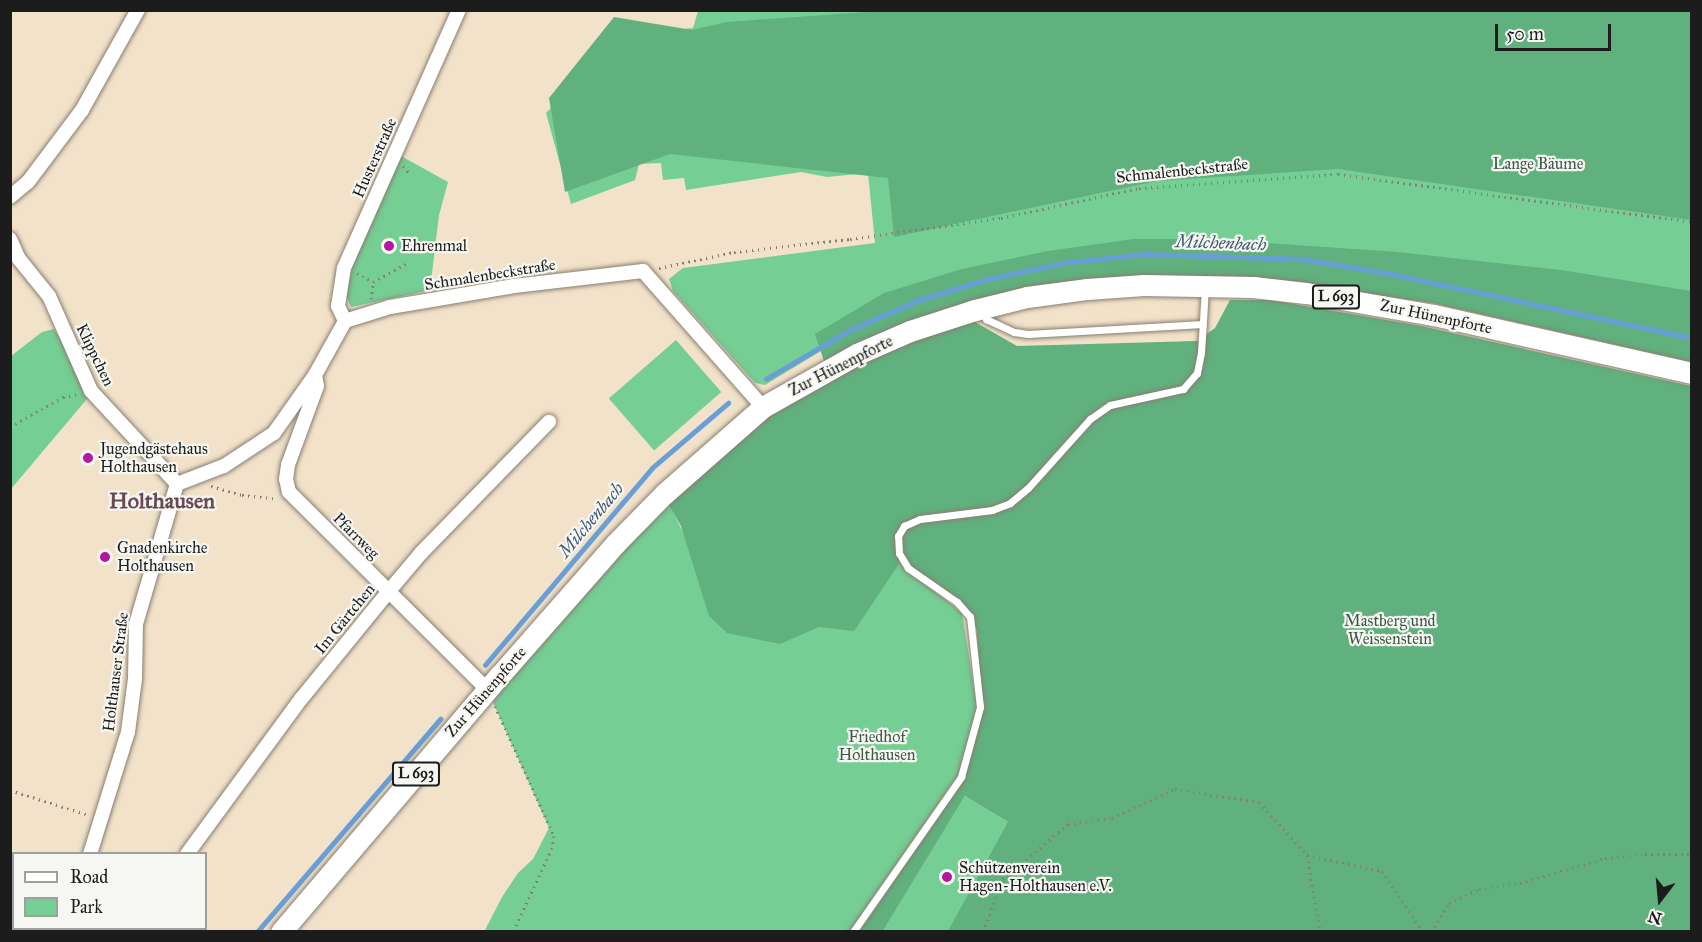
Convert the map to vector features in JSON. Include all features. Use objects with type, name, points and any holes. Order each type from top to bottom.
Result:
[{"type":"main road","name":"Zur Hünenpforte","points":[[281,932],[487,689],[647,511],[706,455],[763,407],[857,354],[910,331],[984,314],[1027,297],[1087,289],[1144,285],[1205,285],[1306,292],[1380,305],[1692,373]]},
{"type":"street","points":[[10,197],[28,182],[82,110],[138,10]]},
{"type":"street","name":"Husterstraße","points":[[345,321],[338,306],[344,268],[459,10]]},
{"type":"street","name":"Klippchen","points":[[10,239],[15,262],[50,296],[91,391],[177,484]]},
{"type":"street","points":[[643,271],[763,407]]},
{"type":"street","name":"Schmalenbeckstraße","points":[[345,321],[390,307],[514,286],[618,279],[643,271]]},
{"type":"street","points":[[177,484],[224,466],[274,433],[315,375],[345,321]]},
{"type":"street","points":[[293,497],[289,492],[286,479],[317,386],[315,375]]},
{"type":"street","name":"Im Gärtchen","points":[[188,852],[301,699],[388,591],[422,552],[549,422]]},
{"type":"street","name":"Holthauser Straße","points":[[90,852],[99,818],[128,732],[135,679],[136,624],[177,484]]},
{"type":"street","name":"Pfarrweg","points":[[293,497],[487,689]]},
{"type":"lane","points":[[853,932],[961,777],[980,707],[970,617],[957,602],[908,568],[899,553],[898,536],[904,526],[920,519],[992,510],[1010,503],[1028,488],[1090,419],[1110,405],[1183,389],[1197,373],[1202,353],[1205,285]]},
{"type":"lane","points":[[984,314],[1014,332],[1028,334],[1203,324]]},
{"type":"path","name":"Schmalenbeckstraße","points":[[643,271],[734,252],[850,240],[1001,218],[1138,188],[1338,174],[1692,222]]},
{"type":"path","points":[[356,273],[373,282],[407,263]]},
{"type":"path","points":[[10,428],[63,397],[91,391]]},
{"type":"path","points":[[193,478],[242,495],[280,499],[293,497]]},
{"type":"path","points":[[487,689],[554,836],[552,848],[513,932]]},
{"type":"path","points":[[983,932],[1003,879],[1068,825],[1112,818],[1175,789],[1259,802],[1307,855],[1320,932]]},
{"type":"path","points":[[10,790],[99,818]]},
{"type":"path","points":[[1431,932],[1449,903],[1479,889],[1520,883],[1605,858],[1645,854],[1692,854]]},
{"type":"path","points":[[1307,855],[1382,871],[1423,932]]},
{"type":"green space","name":"Lange Bäume","points":[[894,10],[1691,11],[1691,220],[1338,169],[1157,181],[894,237],[888,178],[670,154],[565,192],[549,98],[614,17],[692,30],[727,22]]},
{"type":"green space","name":"Lange Bäume","points":[[698,11],[1691,11],[1691,360],[1520,316],[1340,283],[1211,273],[836,342],[765,385],[755,383],[673,291],[669,279],[683,268],[875,243],[868,173],[827,177],[801,172],[686,190],[684,178],[663,180],[661,163],[639,164],[635,180],[571,204],[546,113],[624,35],[693,28]]},
{"type":"green space","points":[[401,156],[448,182],[439,215],[430,290],[351,307],[344,291],[352,260]]},
{"type":"green space","name":"Mastberg und Weissenstein","points":[[1134,239],[1209,239],[1398,252],[1561,270],[1691,291],[1691,362],[1432,303],[1254,278],[961,314],[1017,346],[1197,341],[1215,328],[1230,300],[1270,300],[1421,326],[1691,386],[1691,931],[948,931],[1008,822],[965,796],[883,931],[858,931],[965,778],[981,707],[977,632],[972,613],[913,567],[905,555],[854,631],[819,627],[780,644],[727,633],[709,616],[681,526],[663,495],[827,370],[815,334],[884,293],[962,269],[1048,251]]},
{"type":"green space","name":"Mastberg und Weissenstein","points":[[1421,326],[1511,348],[1691,931],[883,931],[965,796],[1008,822],[1043,765],[999,630],[932,579],[927,585],[962,613],[977,707],[958,776],[851,931],[484,932],[502,897],[518,873],[533,859],[549,828],[487,689],[664,494],[688,542],[1010,349],[1203,341]]},
{"type":"green space","points":[[54,329],[92,393],[11,489],[11,356],[42,332]]},
{"type":"green space","points":[[676,340],[721,392],[654,450],[609,398]]},
{"type":"waterway","name":"Milchenbach","points":[[766,379],[850,330],[916,301],[988,279],[1063,263],[1144,254],[1302,259],[1387,273],[1692,338]]},
{"type":"waterway","name":"Milchenbach","points":[[485,665],[652,468],[728,403]]},
{"type":"waterway","name":"Milchenbach","points":[[257,932],[440,719]]},
{"type":"place","name":"Ehrenmal","points":[[389,246]]},
{"type":"place","name":"Jugendgästehaus Holthausen","points":[[88,458]]},
{"type":"place","name":"Gnadenkirche Holthausen","points":[[105,557]]},
{"type":"place","name":"Schützenverein Hagen-Holthausen e.V.","points":[[947,877]]},
{"type":"district","name":"Holthausen","points":[[162,501]]},
{"type":"park label","name":"Friedhof Holthausen","points":[[877,746]]}]
